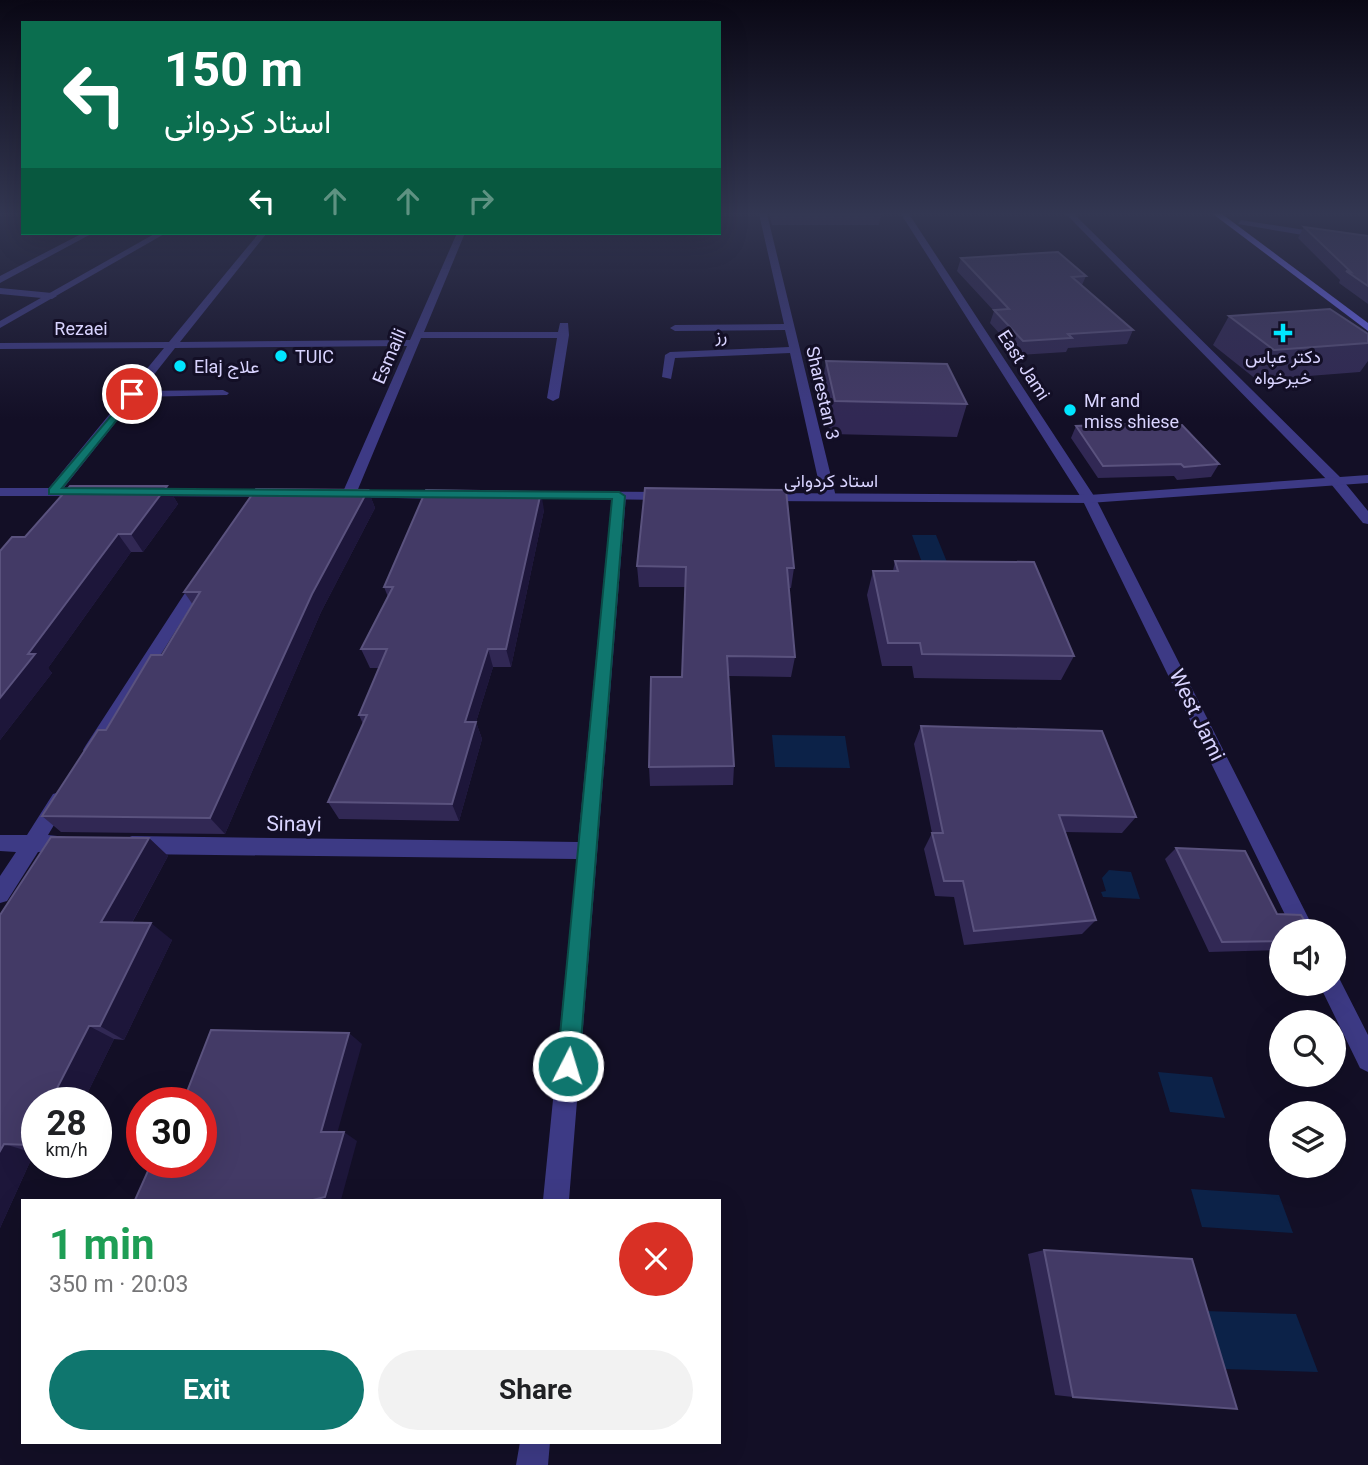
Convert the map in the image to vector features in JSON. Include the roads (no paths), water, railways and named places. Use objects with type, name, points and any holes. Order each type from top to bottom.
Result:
[{"type":"main road","points":[[1310,282],[1368,328]]},
{"type":"main road","points":[[1322,282],[1368,317]]},
{"type":"street","points":[[0,325],[76,282]]},
{"type":"street","points":[[53,492],[223,282]]},
{"type":"street","name":"Esmaili","points":[[440,282],[343,494],[457,495]]},
{"type":"street","name":"Sharestan 3","points":[[779,282],[830,497]]},
{"type":"street","name":"East Jami","points":[[949,282],[1089,499]]},
{"type":"street","points":[[1138,282],[1336,481],[1368,520]]},
{"type":"street","points":[[0,291],[52,296]]},
{"type":"street","points":[[675,327],[790,327]]},
{"type":"street","name":"Rezaei","points":[[0,346],[416,339],[564,330],[553,398]]},
{"type":"street","name":"رز","points":[[667,377],[670,355],[795,350]]},
{"type":"street","points":[[132,394],[222,393]]},
{"type":"street","name":"استاد کردوانی","points":[[750,497],[1089,499],[1368,479]]},
{"type":"street","points":[[0,492],[107,492]]},
{"type":"street","points":[[134,492],[252,499],[296,494]]},
{"type":"street","points":[[498,495],[685,496]]},
{"type":"street","points":[[556,1199],[619,496]]},
{"type":"street","name":"West Jami","points":[[1089,499],[1298,919]]},
{"type":"street","points":[[85,762],[211,563]]},
{"type":"street","points":[[0,894],[69,785]]},
{"type":"street","points":[[0,843],[88,844]]},
{"type":"street","name":"Sinayi","points":[[116,845],[587,851]]},
{"type":"street","points":[[1336,996],[1368,1060]]},
{"type":"street","points":[[533,1465],[534,1444]]},
{"type":"water","points":[[912,535],[936,535],[949,567],[924,568]]},
{"type":"water","points":[[772,735],[845,736],[850,768],[775,767]]},
{"type":"water","points":[[1109,870],[1131,872],[1140,899],[1103,897],[1101,892],[1106,891],[1102,878]]},
{"type":"water","points":[[1158,1072],[1212,1077],[1225,1118],[1170,1112]]},
{"type":"water","points":[[1191,1189],[1279,1195],[1293,1233],[1202,1227]]},
{"type":"water","points":[[1205,1311],[1296,1314],[1318,1372],[1224,1369]]},
{"type":"place","name":"دکتر عباس خیرخواه","points":[[1283,333]]},
{"type":"place","name":"TUIC","points":[[281,356]]},
{"type":"place","name":"Elaj علاج","points":[[180,366]]},
{"type":"place","name":"Mr and miss shiese","points":[[1070,410]]}]
